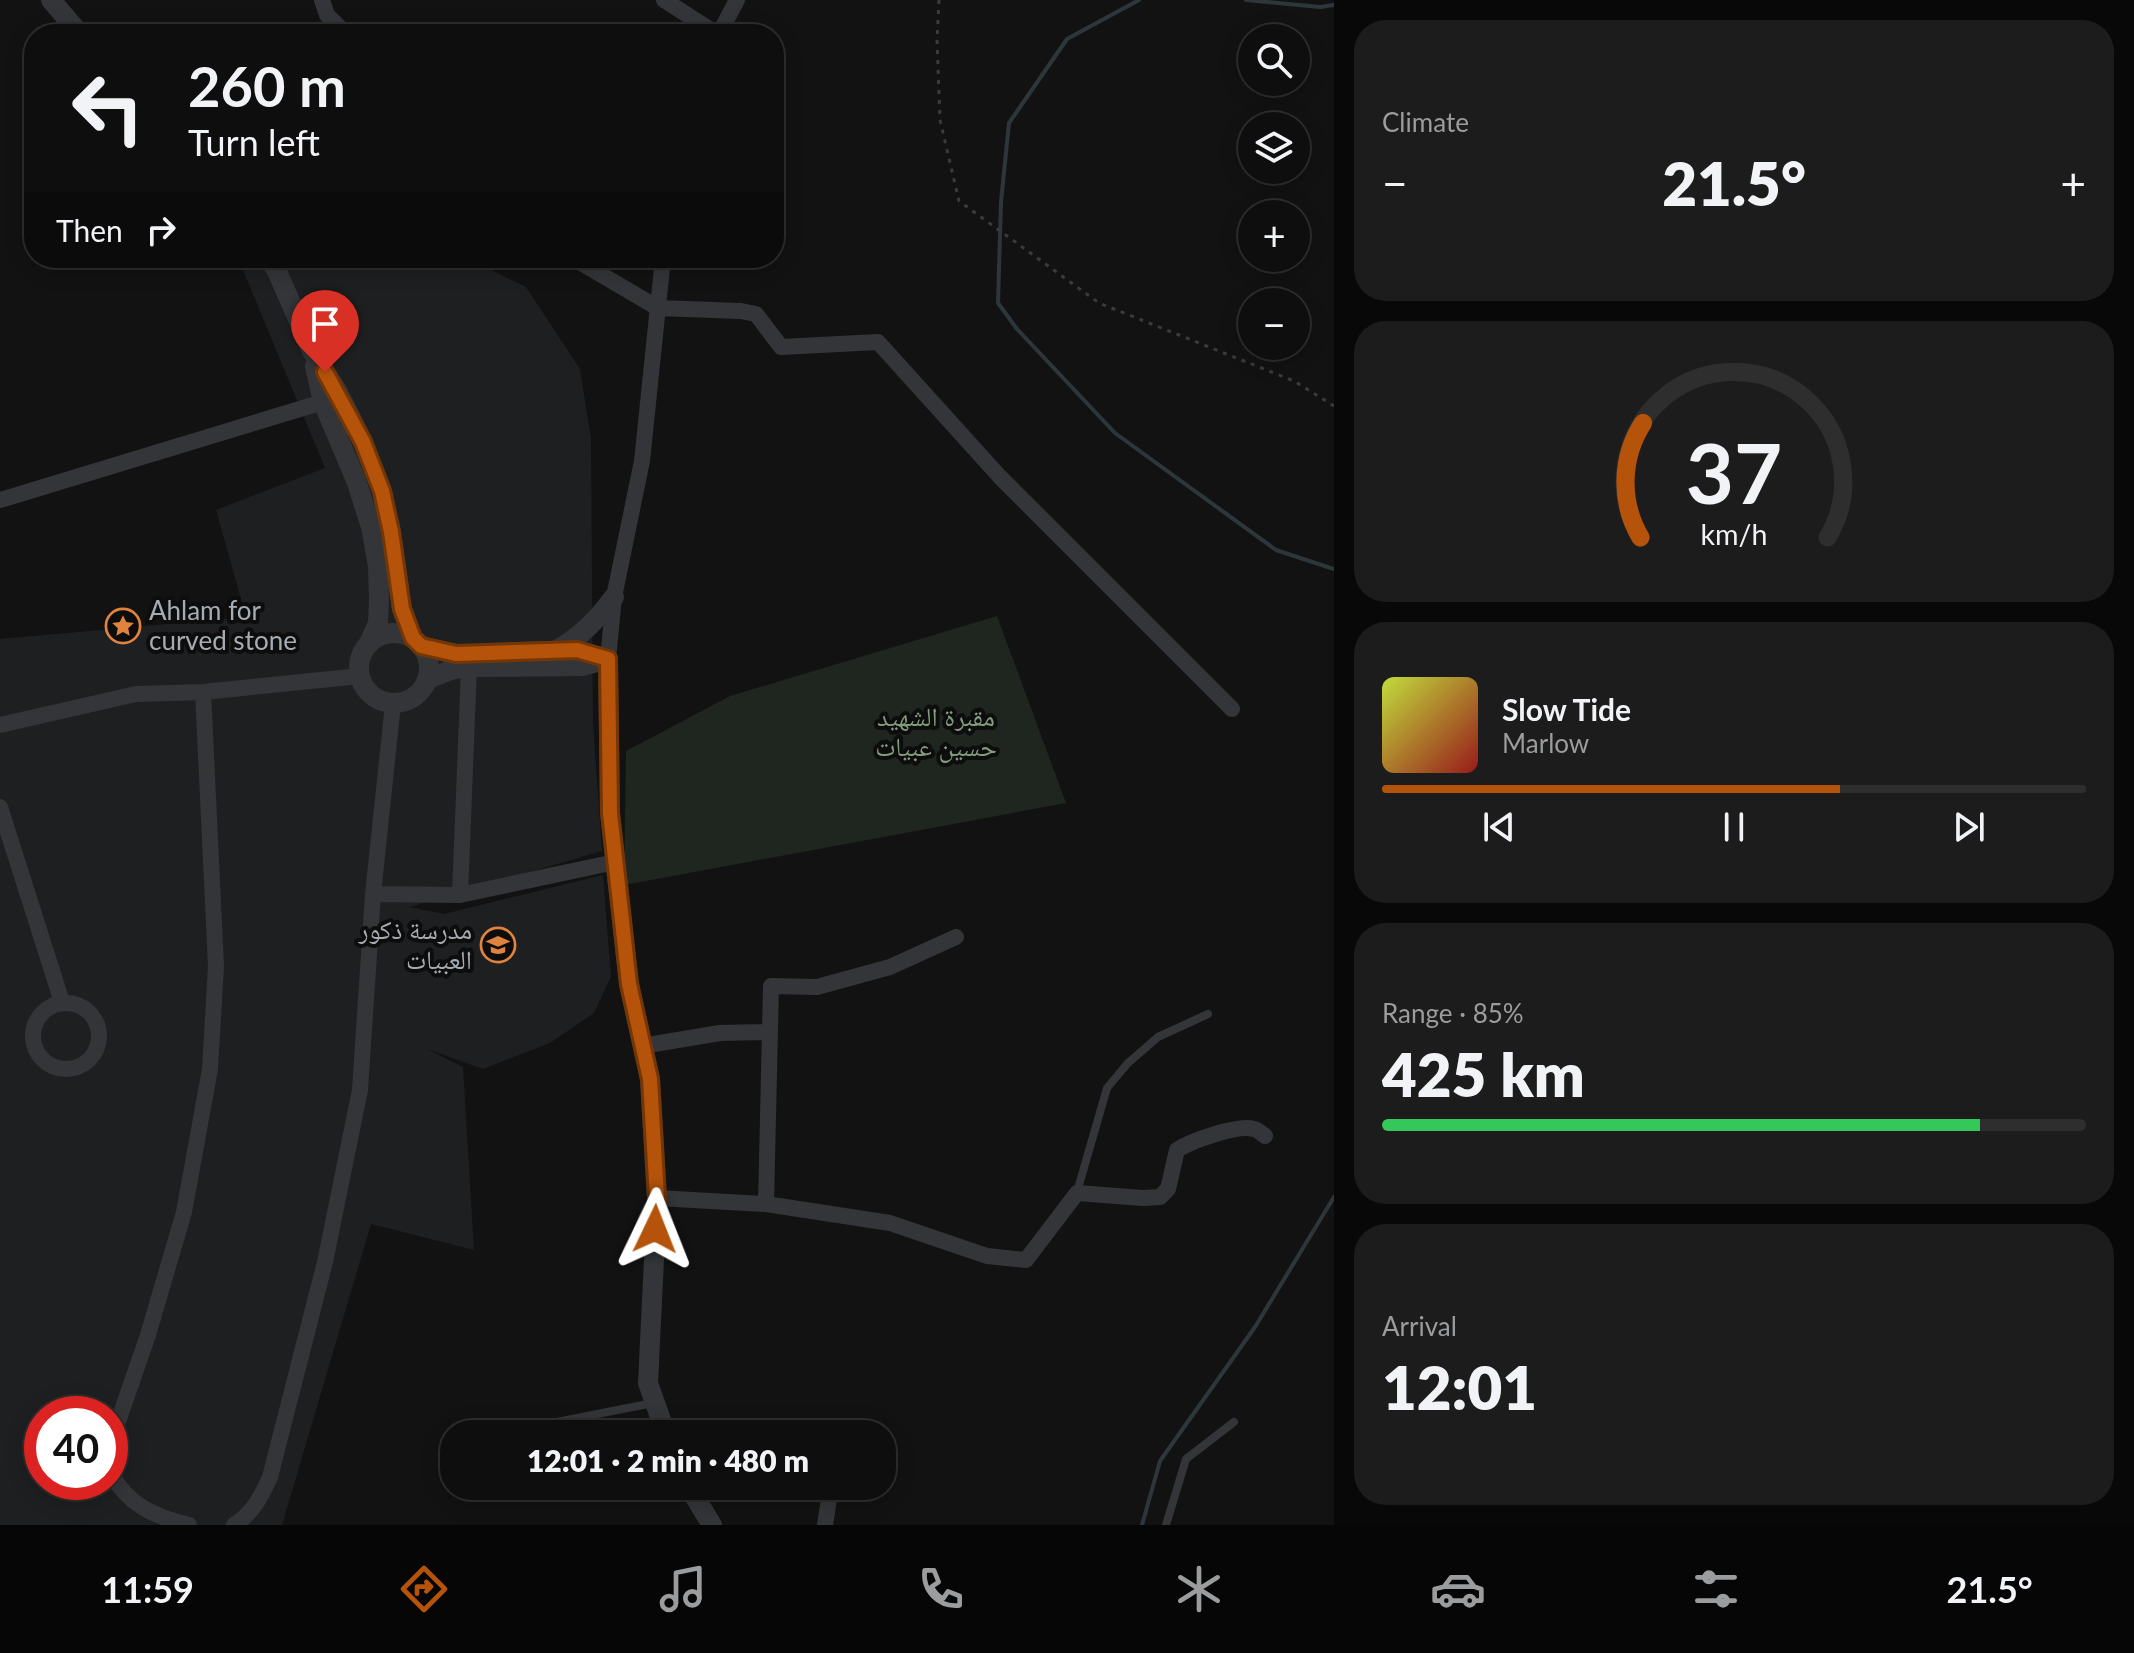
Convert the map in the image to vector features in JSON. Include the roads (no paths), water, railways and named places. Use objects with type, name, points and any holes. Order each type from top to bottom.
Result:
[{"type":"street","points":[[51,0],[71,24]]},
{"type":"street","points":[[322,0],[327,15],[336,24]]},
{"type":"street","points":[[664,0],[702,24]]},
{"type":"street","points":[[724,24],[737,0]]},
{"type":"street","points":[[275,268],[312,351],[338,392],[363,442],[382,491],[402,609],[427,656],[428,679]]},
{"type":"street","points":[[590,268],[658,308],[756,314],[781,347],[878,342],[1000,477],[1232,709]]},
{"type":"street","points":[[660,1420],[648,1383],[657,1198],[650,1079],[629,984],[610,813],[608,659],[614,597],[642,461],[662,268]]},
{"type":"street","points":[[312,351],[323,402],[356,480],[371,527],[378,566],[378,623],[362,653],[360,676],[372,695],[393,704],[415,697],[428,679],[469,667],[582,666],[608,659]]},
{"type":"street","points":[[0,500],[323,402]]},
{"type":"street","points":[[557,650],[577,638],[614,597]]},
{"type":"street","points":[[369,643],[390,633],[456,654],[577,650],[608,659]]},
{"type":"street","points":[[460,895],[469,667]]},
{"type":"street","points":[[0,725],[136,694],[203,692],[360,676]]},
{"type":"street","points":[[127,1396],[184,1212],[210,1069],[216,966],[203,692]]},
{"type":"street","points":[[234,1525],[246,1517],[260,1500],[270,1477],[325,1262],[360,1090],[373,894],[393,704]]},
{"type":"street","points":[[0,807],[62,1002]]},
{"type":"street","points":[[373,894],[460,895],[615,862]]},
{"type":"street","points":[[766,1204],[771,986],[817,987],[890,967],[956,937]]},
{"type":"street","points":[[62,1002],[83,1007],[92,1014],[100,1034],[94,1055],[76,1068],[65,1069],[45,1061],[33,1042],[36,1021],[43,1012],[62,1002]]},
{"type":"street","points":[[642,1046],[720,1033],[769,1032]]},
{"type":"street","points":[[657,1198],[766,1204],[890,1223],[987,1256],[1026,1260],[1077,1193],[1160,1197],[1168,1189],[1177,1150],[1187,1144],[1217,1132],[1251,1128],[1265,1136]]},
{"type":"street","points":[[128,1497],[139,1506],[189,1525]]},
{"type":"street","points":[[697,1500],[712,1525]]},
{"type":"street","points":[[825,1525],[829,1500]]},
{"type":"lane","points":[[1077,1193],[1107,1088],[1128,1063],[1158,1037],[1208,1014]]},
{"type":"lane","points":[[567,1420],[653,1403]]},
{"type":"lane","points":[[1166,1525],[1186,1459],[1234,1422]]},
{"type":"waterway","points":[[1139,0],[1067,39],[1009,123],[1001,202],[998,303],[1017,329],[1115,433],[1276,550],[1334,569]]},
{"type":"waterway","points":[[1246,0],[1320,7],[1334,5]]},
{"type":"waterway","points":[[1142,1525],[1160,1461],[1255,1327],[1334,1197]]},
{"type":"place","name":"Ahlam for curved stone","points":[[123,626]]},
{"type":"place","name":"مدرسة ذكور العبيات","points":[[498,945]]},
{"type":"park label","name":"مقبرة الشهيد حسين عبيات","points":[[936,732]]}]
